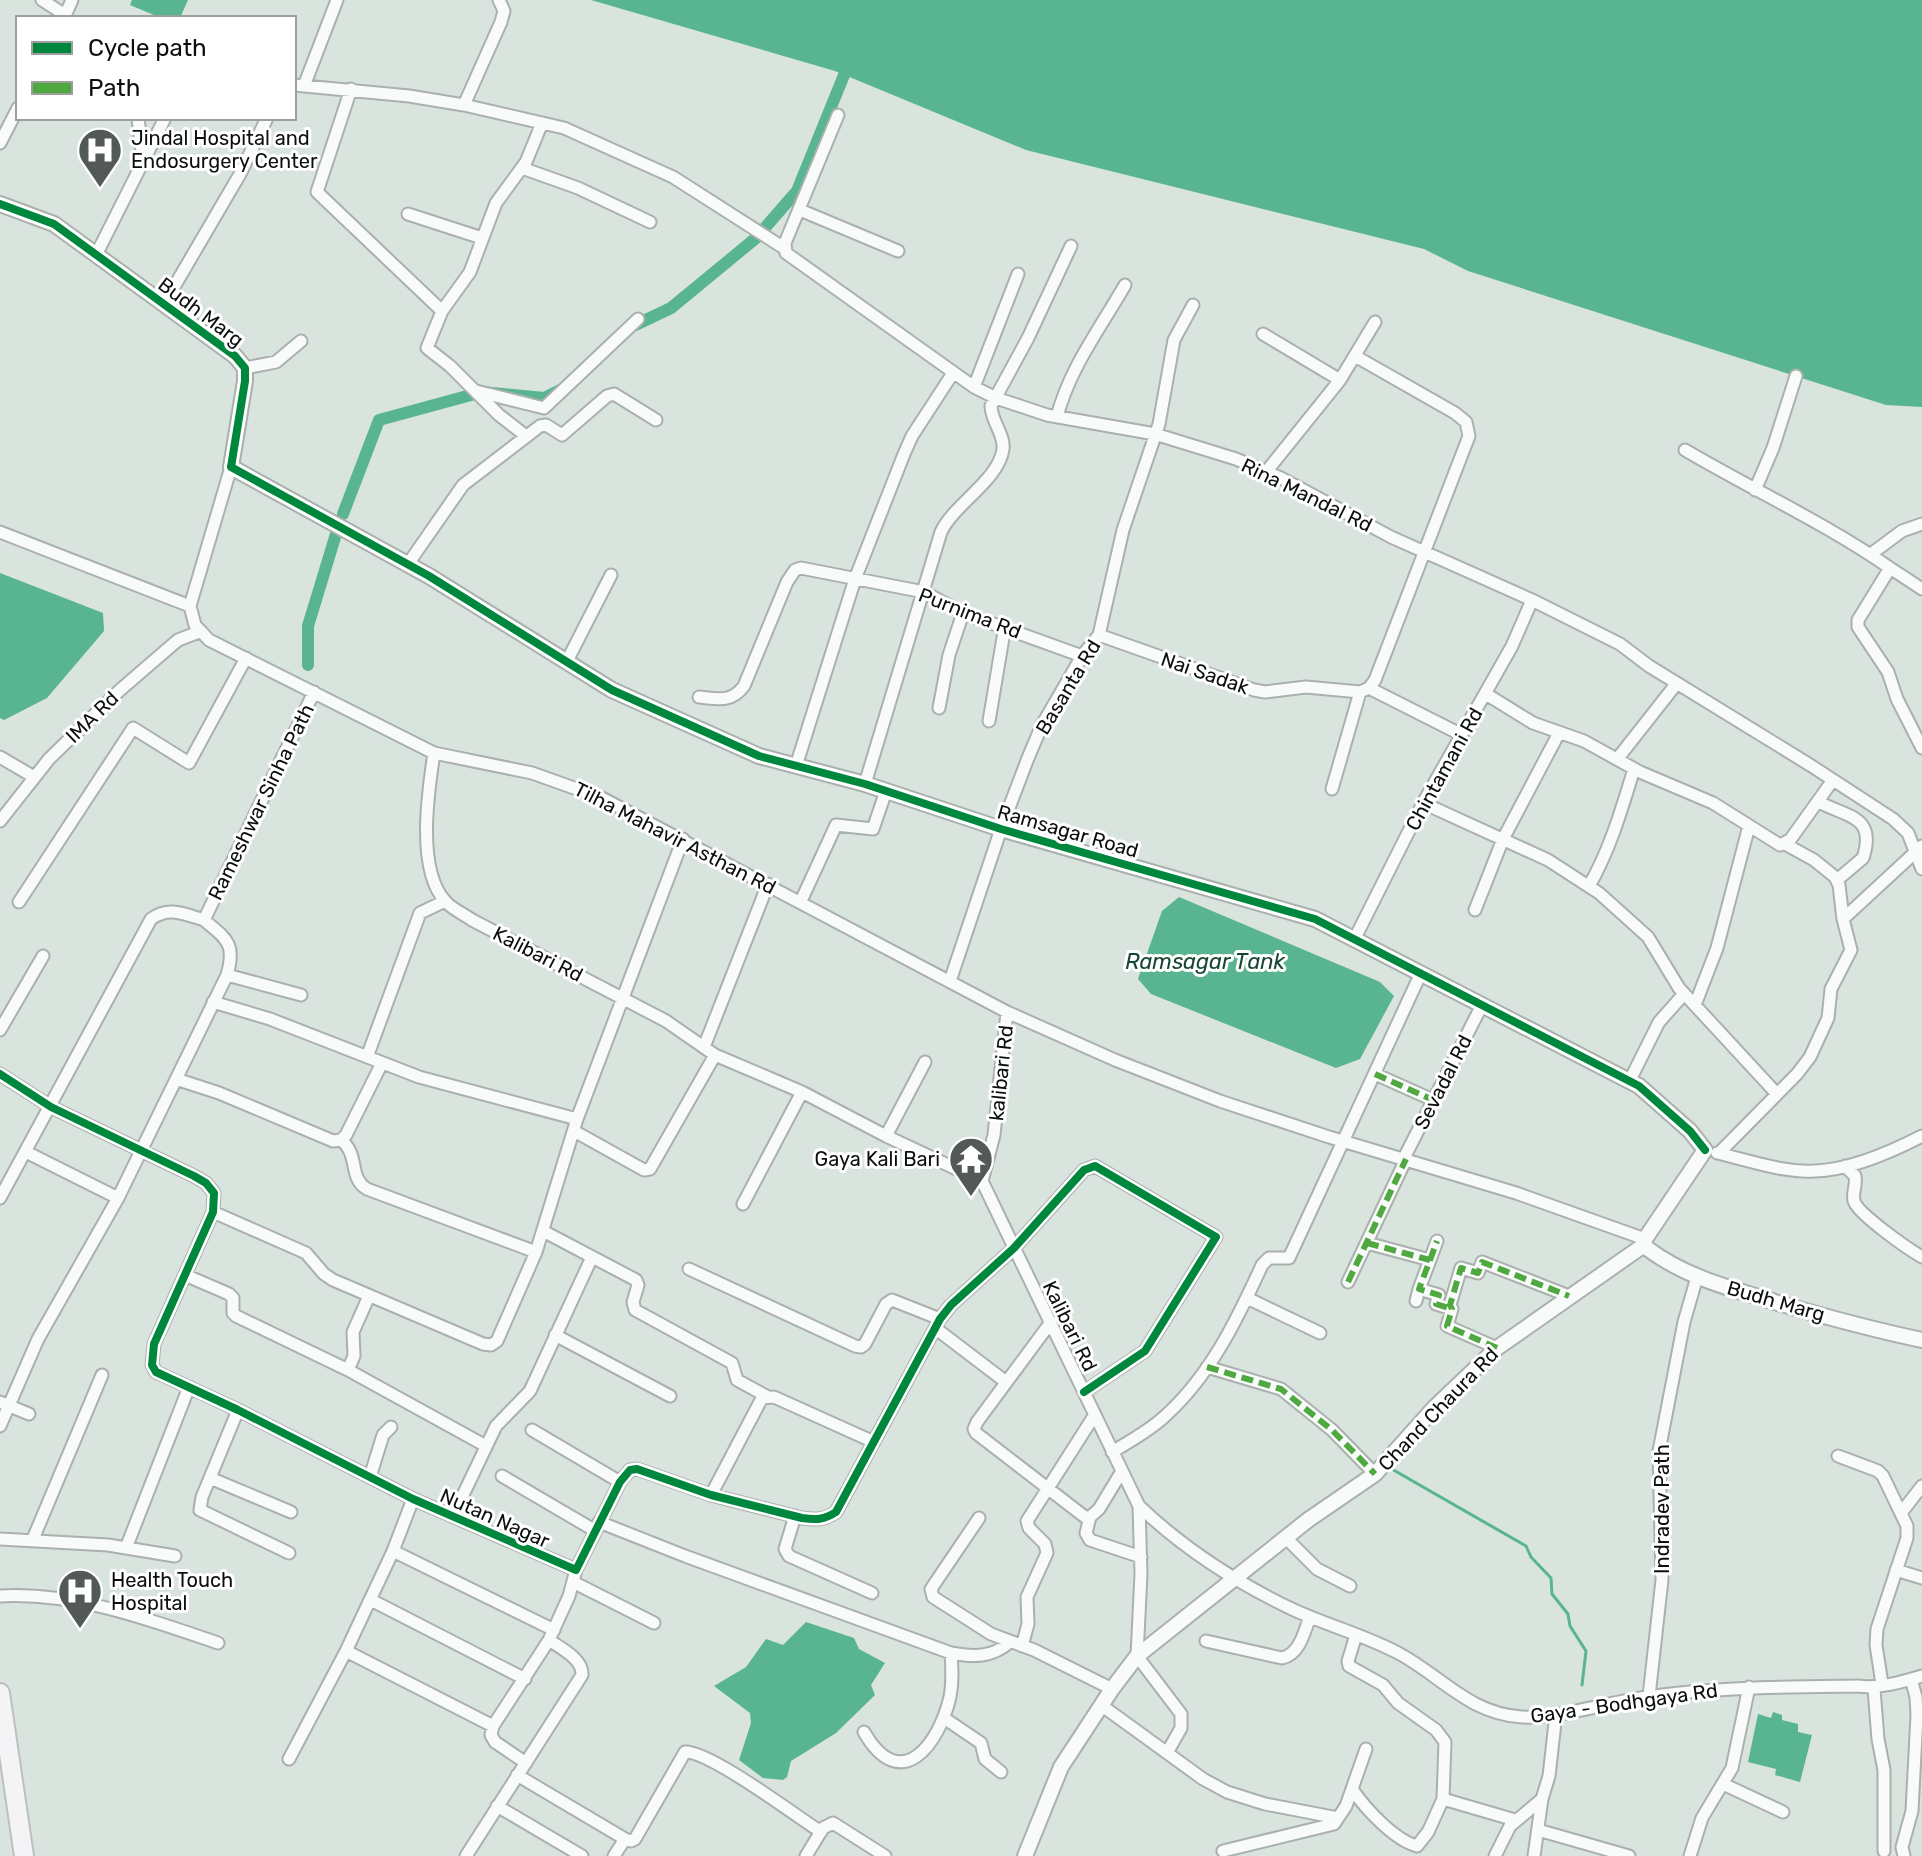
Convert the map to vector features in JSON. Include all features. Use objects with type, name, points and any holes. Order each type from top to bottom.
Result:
[{"type":"main road","points":[[0,1693],[24,1856]]},
{"type":"street","points":[[42,0],[64,16],[72,0]]},
{"type":"street","points":[[299,85],[337,0]]},
{"type":"street","points":[[464,105],[501,22],[504,11],[499,0]]},
{"type":"street","name":"Rina Mandal Rd","points":[[299,85],[464,105],[564,128],[673,177],[784,248],[802,265],[832,283],[953,373],[996,398],[1057,417],[1155,434],[1236,459],[1391,537],[1532,600],[1620,644],[1901,826],[1919,849],[1922,869]]},
{"type":"street","points":[[351,89],[317,192],[442,311]]},
{"type":"street","points":[[0,143],[16,112]]},
{"type":"street","points":[[784,248],[838,115]]},
{"type":"street","points":[[138,120],[143,163]]},
{"type":"street","points":[[96,255],[164,120]]},
{"type":"street","points":[[164,304],[246,163],[266,120]]},
{"type":"street","points":[[526,436],[427,348],[442,311],[470,272],[496,203],[522,168],[542,123]]},
{"type":"street","points":[[522,168],[578,188],[650,222]]},
{"type":"street","name":"Budh Marg","points":[[0,204],[54,224],[235,356],[245,368],[231,467]]},
{"type":"street","points":[[800,210],[898,251]]},
{"type":"street","points":[[408,214],[482,238]]},
{"type":"street","points":[[865,784],[944,525],[983,484],[1001,457],[1003,443],[990,410],[1071,246]]},
{"type":"street","points":[[974,387],[1018,274]]},
{"type":"street","points":[[1057,417],[1062,395],[1071,377],[1125,285]]},
{"type":"street","name":"Basanta Rd","points":[[950,981],[1001,829],[1042,725],[1082,656],[1099,635],[1123,530],[1155,434],[1174,340],[1193,305]]},
{"type":"street","points":[[475,391],[544,408],[638,319]]},
{"type":"street","points":[[1266,472],[1340,380],[1375,322]]},
{"type":"street","points":[[1263,334],[1340,380]]},
{"type":"street","points":[[245,368],[276,362],[301,341]]},
{"type":"street","points":[[1332,789],[1365,690],[1375,680],[1469,436],[1466,422],[1455,413],[1355,356]]},
{"type":"street","points":[[796,766],[855,579],[912,436],[953,373]]},
{"type":"street","points":[[1755,490],[1773,448],[1796,376]]},
{"type":"street","points":[[199,632],[190,606],[231,467],[408,564],[463,485],[544,424],[562,435],[611,394],[656,420]]},
{"type":"street","points":[[1685,450],[1826,527],[1922,589]]},
{"type":"street","points":[[1871,554],[1902,531],[1922,524]]},
{"type":"street","points":[[0,532],[190,606]]},
{"type":"street","name":"Ramsagar Road","points":[[408,564],[638,703],[759,756],[865,784],[1001,829],[1315,919],[1630,1080],[1712,1152]]},
{"type":"street","name":"Purnima Rd","points":[[699,697],[723,700],[736,697],[744,686],[787,582],[795,570],[801,568],[924,592],[963,613],[1082,656]]},
{"type":"street","points":[[1890,568],[1858,620],[1858,627],[1888,672],[1897,699],[1922,748]]},
{"type":"street","points":[[567,661],[611,575]]},
{"type":"street","name":"Chintamani Rd","points":[[1355,938],[1423,803],[1486,694],[1532,600]]},
{"type":"street","points":[[939,708],[949,655],[963,613]]},
{"type":"street","points":[[989,721],[1005,626]]},
{"type":"street","name":"Tilha Mahavir Asthan Rd","points":[[199,632],[209,640],[434,753],[567,783],[602,798],[1007,1012],[1115,1060],[1204,1095],[1516,1193],[1644,1242]]},
{"type":"street","name":"IMA Rd","points":[[0,821],[34,777],[80,728],[159,655],[178,640],[199,632]]},
{"type":"street","name":"Nai Sadak","points":[[1099,635],[1254,690],[1265,692],[1306,687],[1365,690],[1462,735]]},
{"type":"street","points":[[19,902],[133,728],[189,763],[246,658]]},
{"type":"street","points":[[1618,758],[1677,683]]},
{"type":"street","name":"Rameshwar Sinha Path","points":[[0,1198],[151,919],[160,913],[174,911],[204,920],[314,692]]},
{"type":"street","points":[[1486,694],[1524,718],[1584,741],[1634,769],[1713,803],[1776,844],[1785,844],[1814,860],[1837,880],[1851,950],[1831,989],[1828,1018],[1805,1065],[1712,1152],[1644,1242]]},
{"type":"street","points":[[1475,910],[1503,839],[1559,733]]},
{"type":"street","name":"Kalibari Rd","points":[[434,753],[428,793],[427,865],[445,901],[472,920],[666,1021],[715,1055],[802,1092],[982,1181],[1139,1506],[1162,1528],[1235,1577]]},
{"type":"street","points":[[0,757],[34,777]]},
{"type":"street","points":[[1589,886],[1604,857],[1634,769]]},
{"type":"street","points":[[1785,844],[1833,780]]},
{"type":"street","points":[[801,901],[836,825],[873,829],[886,791]]},
{"type":"street","points":[[1819,802],[1856,818],[1866,835],[1863,858],[1837,880]]},
{"type":"street","points":[[1423,803],[1503,839],[1569,872],[1589,886],[1648,937],[1673,981],[1777,1094]]},
{"type":"street","points":[[1695,1005],[1717,948],[1749,826]]},
{"type":"street","points":[[0,1074],[51,1107],[206,1183],[214,1193],[213,1212],[306,1253],[324,1274],[369,1296],[491,1345],[502,1333],[536,1252],[577,1119],[683,839]]},
{"type":"street","points":[[1843,919],[1919,849]]},
{"type":"street","points":[[704,1047],[768,884]]},
{"type":"street","points":[[367,1057],[420,913],[445,901]]},
{"type":"street","points":[[0,1426],[4,1404],[118,1198],[227,975],[231,946],[204,920]]},
{"type":"street","points":[[0,1030],[43,956]]},
{"type":"street","points":[[1112,1452],[1162,1419],[1207,1367],[1265,1261],[1269,1258],[1289,1258],[1421,973]]},
{"type":"street","points":[[227,975],[301,995]]},
{"type":"street","points":[[1630,1080],[1659,1022],[1684,994]]},
{"type":"street","points":[[213,1002],[270,1019],[432,1080],[577,1119]]},
{"type":"street","name":"Sevadal Rd","points":[[1348,1282],[1433,1100],[1482,1005]]},
{"type":"street","name":"kalibari Rd","points":[[982,1181],[994,1135],[1007,1012]]},
{"type":"street","points":[[574,1131],[644,1170],[650,1169],[715,1055]]},
{"type":"street","points":[[886,1136],[925,1062]]},
{"type":"street","points":[[341,1140],[382,1063]]},
{"type":"street","points":[[1375,1074],[1433,1100]]},
{"type":"street","points":[[176,1079],[242,1102],[324,1137],[341,1140],[352,1152],[358,1180],[367,1189],[536,1252]]},
{"type":"street","points":[[743,1204],[802,1092]]},
{"type":"street","points":[[1712,1152],[1803,1171],[1845,1166],[1922,1136]]},
{"type":"street","points":[[26,1152],[118,1198]]},
{"type":"street","points":[[526,1763],[495,1742],[491,1735],[493,1726],[552,1635],[597,1526],[620,1482],[630,1470],[637,1469],[711,1495],[795,1516],[816,1520],[836,1512],[937,1323],[951,1305],[1014,1248],[1084,1170],[1095,1166],[1216,1237],[1145,1351],[1084,1392]]},
{"type":"street","points":[[1845,1166],[1857,1181],[1853,1196],[1859,1209],[1906,1248],[1922,1257]]},
{"type":"street","name":"Nutan Nagar","points":[[213,1212],[154,1344],[151,1356],[156,1372],[574,1576],[654,1623]]},
{"type":"street","points":[[543,1231],[636,1280],[635,1310],[732,1363],[737,1380],[768,1397],[874,1442]]},
{"type":"street","points":[[1416,1301],[1437,1241]]},
{"type":"street","name":"Budh Marg","points":[[1644,1242],[1666,1261],[1697,1277],[1851,1324],[1922,1340]]},
{"type":"street","name":"Chand Chaura Rd","points":[[1235,1577],[1285,1537],[1375,1474],[1435,1407],[1497,1348],[1644,1242]]},
{"type":"street","points":[[1367,1243],[1430,1260]]},
{"type":"street","points":[[453,1516],[505,1413],[523,1401],[530,1391],[592,1257]]},
{"type":"street","points":[[1497,1348],[1447,1326],[1461,1268],[1478,1273],[1482,1262],[1569,1296]]},
{"type":"street","points":[[689,1269],[861,1347],[886,1304],[892,1300],[937,1323],[1006,1382]]},
{"type":"street","points":[[185,1275],[229,1294],[233,1298],[232,1309],[236,1316],[348,1370],[486,1446]]},
{"type":"street","name":"Indradev Path","points":[[1649,1696],[1662,1580],[1659,1451],[1684,1322],[1697,1277]]},
{"type":"street","points":[[1419,1289],[1439,1295],[1436,1304],[1452,1309]]},
{"type":"street","points":[[348,1370],[355,1349],[353,1332],[369,1296]]},
{"type":"street","points":[[1247,1298],[1320,1333]]},
{"type":"street","points":[[1051,1322],[974,1429],[980,1437],[1079,1514],[1090,1517]]},
{"type":"street","points":[[555,1335],[670,1396]]},
{"type":"street","points":[[1207,1367],[1281,1389],[1332,1430],[1375,1474]]},
{"type":"street","points":[[33,1539],[102,1375]]},
{"type":"street","points":[[126,1548],[189,1387]]},
{"type":"street","points":[[711,1495],[758,1403],[768,1397]]},
{"type":"street","points":[[4,1404],[29,1414]]},
{"type":"street","points":[[238,1410],[200,1510],[289,1553]]},
{"type":"street","points":[[502,1476],[597,1526],[951,1653],[979,1656],[1016,1644],[1028,1624],[1027,1597],[1047,1553],[1045,1544],[1029,1528],[1027,1521],[1094,1416]]},
{"type":"street","points":[[370,1477],[383,1435],[391,1427]]},
{"type":"street","points":[[532,1430],[620,1482]]},
{"type":"street","points":[[1838,1456],[1878,1471],[1888,1484],[1908,1531],[1876,1637],[1878,1739],[1884,1770],[1884,1851]]},
{"type":"street","points":[[1122,1471],[1099,1509],[1090,1517],[1086,1533],[1090,1540],[1141,1557]]},
{"type":"street","points":[[210,1478],[291,1512]]},
{"type":"street","points":[[1901,1513],[1922,1486]]},
{"type":"street","points":[[289,1759],[371,1600],[413,1499]]},
{"type":"street","points":[[1139,1506],[1141,1557],[1137,1656],[1181,1714],[1181,1728],[1168,1751]]},
{"type":"street","points":[[795,1516],[785,1549],[789,1556],[872,1593]]},
{"type":"street","points":[[979,1518],[931,1594],[991,1634],[1112,1689]]},
{"type":"street","points":[[1285,1537],[1317,1569],[1350,1586]]},
{"type":"street","points":[[0,1539],[126,1548],[175,1556]]},
{"type":"street","points":[[393,1551],[552,1635],[582,1668],[582,1675],[466,1856]]},
{"type":"street","points":[[1896,1570],[1922,1578]]},
{"type":"street","points":[[1025,1856],[1061,1767],[1112,1689],[1137,1656],[1235,1577]]},
{"type":"street","name":"Gaya - Bodhgaya Rd","points":[[1235,1577],[1310,1617],[1399,1653],[1451,1691],[1488,1711],[1524,1717],[1649,1696],[1749,1687],[1878,1687],[1916,1677]]},
{"type":"street","points":[[0,1596],[24,1595],[106,1607],[218,1643]]},
{"type":"street","points":[[371,1600],[525,1679]]},
{"type":"street","points":[[1206,1641],[1282,1658],[1291,1656],[1310,1617]]},
{"type":"street","points":[[1352,1789],[1384,1825],[1417,1846],[1428,1832],[1443,1799],[1445,1742],[1436,1730],[1398,1703],[1383,1685],[1349,1666],[1356,1635]]},
{"type":"street","points":[[346,1651],[493,1726]]},
{"type":"street","points":[[864,1732],[884,1758],[891,1762],[905,1762],[926,1748],[944,1718],[951,1687],[951,1653]]},
{"type":"street","points":[[1904,1856],[1902,1847],[1912,1811],[1918,1757],[1916,1677]]},
{"type":"street","points":[[1690,1856],[1702,1818],[1732,1768],[1749,1687]]},
{"type":"street","points":[[1101,1705],[1203,1779],[1227,1792],[1265,1804],[1338,1818]]},
{"type":"street","points":[[1534,1856],[1542,1799],[1549,1776],[1556,1714]]},
{"type":"street","points":[[944,1718],[981,1743],[985,1759],[1001,1772]]},
{"type":"street","points":[[1223,1851],[1328,1827],[1338,1818],[1366,1749]]},
{"type":"street","points":[[517,1775],[631,1841],[635,1839],[681,1756],[691,1751],[723,1767],[821,1832]]},
{"type":"street","points":[[1723,1784],[1783,1812]]},
{"type":"street","points":[[1443,1799],[1515,1820]]},
{"type":"street","points":[[1495,1856],[1515,1820],[1542,1799]]},
{"type":"street","points":[[497,1806],[582,1856]]},
{"type":"street","points":[[806,1856],[828,1825],[838,1825],[885,1856]]},
{"type":"street","points":[[1538,1830],[1629,1856]]},
{"type":"street","points":[[614,1856],[625,1839]]},
{"type":"street","points":[[1576,1856],[1582,1842]]},
{"type":"water","points":[[132,0],[188,0],[181,16],[156,16],[130,5]]},
{"type":"water","points":[[591,0],[1922,0],[1922,407],[1886,405],[1468,271],[1424,249],[1026,150],[835,71]]},
{"type":"water","points":[[0,573],[103,613],[104,631],[47,698],[4,720],[0,718]]},
{"type":"water","name":"Ramsagar Tank","points":[[1179,897],[1380,982],[1394,996],[1360,1059],[1336,1068],[1151,994],[1138,979],[1162,911]]},
{"type":"water","points":[[806,1622],[854,1638],[859,1649],[885,1663],[871,1685],[875,1695],[836,1733],[791,1761],[787,1777],[783,1780],[763,1778],[739,1760],[751,1723],[750,1713],[714,1686],[746,1667],[766,1639],[783,1645]]},
{"type":"water","points":[[1773,1712],[1782,1715],[1782,1720],[1798,1724],[1798,1732],[1812,1735],[1800,1782],[1775,1775],[1776,1769],[1748,1762],[1758,1714],[1771,1718]]},
{"type":"waterway","points":[[631,327],[671,308],[756,238],[797,191],[844,75]]},
{"type":"waterway","points":[[343,514],[379,420],[482,392],[544,398],[564,388]]},
{"type":"waterway","points":[[308,665],[308,626],[336,534]]},
{"type":"waterway","points":[[1390,1468],[1526,1546],[1531,1557],[1551,1578],[1552,1594],[1568,1614],[1570,1626],[1586,1651],[1582,1685]]},
{"type":"marked path","points":[[1375,1074],[1433,1100]]},
{"type":"marked path","points":[[1348,1282],[1406,1159]]},
{"type":"marked path","points":[[1430,1260],[1437,1241]]},
{"type":"marked path","points":[[1367,1243],[1430,1260],[1419,1289],[1439,1295],[1436,1304],[1452,1309]]},
{"type":"marked path","points":[[1497,1348],[1447,1326],[1461,1268],[1478,1273],[1482,1262],[1569,1296]]},
{"type":"marked path","points":[[1207,1367],[1281,1389],[1332,1430],[1375,1474]]},
{"type":"cycle path","points":[[0,204],[54,224],[235,356],[245,368],[245,381],[231,467],[429,576],[612,690],[759,756],[865,784],[1001,829],[1315,919],[1639,1086],[1690,1131],[1705,1150]]},
{"type":"cycle path","points":[[0,1074],[51,1107],[194,1176],[206,1183],[214,1193],[213,1212],[154,1344],[152,1365],[156,1372],[413,1499],[576,1570],[620,1482],[630,1470],[637,1469],[711,1495],[802,1518],[820,1519],[836,1512],[940,1319],[951,1305],[1014,1248],[1084,1170],[1095,1166],[1216,1237],[1145,1351],[1084,1392]]},
{"type":"place","name":"Jindal Hospital and Endosurgery Center","points":[[100,189]]},
{"type":"place","name":"Gaya Kali Bari","points":[[971,1198]]},
{"type":"place","name":"Health Touch Hospital","points":[[80,1630]]}]
